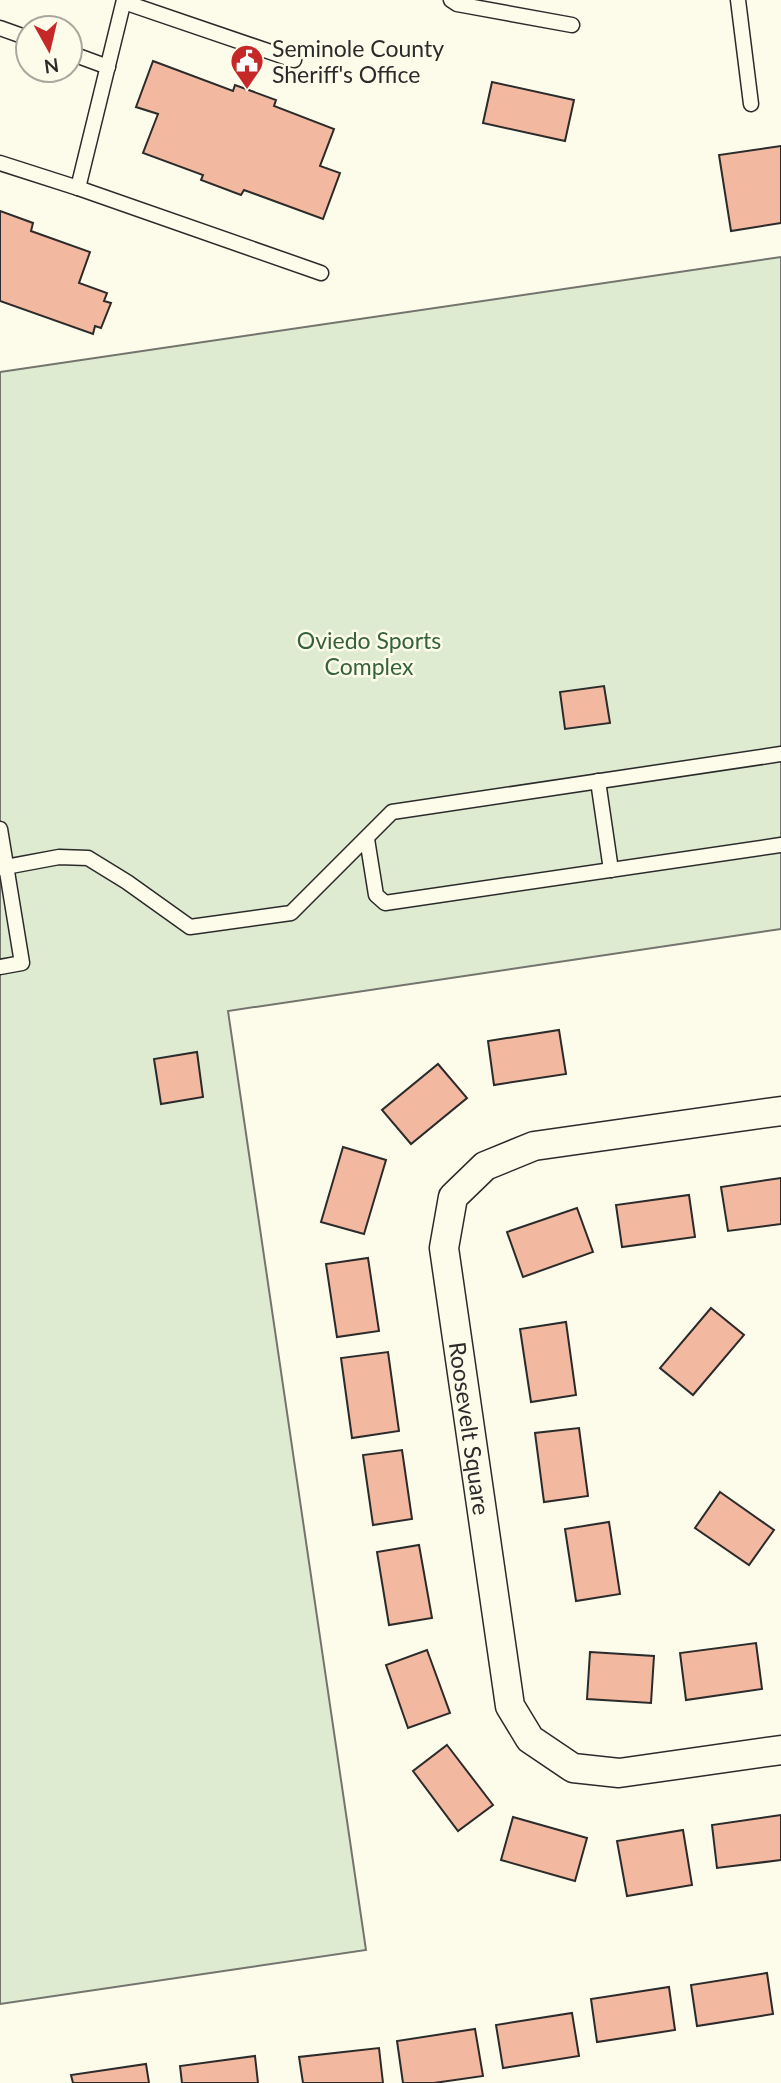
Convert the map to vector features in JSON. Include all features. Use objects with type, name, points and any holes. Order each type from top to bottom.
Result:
[{"type":"street","name":"Roosevelt Square","points":[[781,1111],[534,1146],[485,1166],[453,1197],[444,1248],[510,1706],[530,1739],[573,1768],[619,1773],[781,1750]]},
{"type":"lane","points":[[452,0],[457,4],[572,25]]},
{"type":"lane","points":[[738,0],[751,104]]},
{"type":"lane","points":[[78,188],[124,1],[294,60]]},
{"type":"lane","points":[[84,58],[108,67]]},
{"type":"lane","points":[[0,163],[321,273]]},
{"type":"lane","points":[[3,867],[59,857],[88,858],[190,927],[291,913],[392,812],[781,754]]},
{"type":"lane","points":[[598,781],[611,870]]},
{"type":"lane","points":[[0,829],[3,867],[22,963],[0,967]]},
{"type":"lane","points":[[366,839],[376,895],[385,903],[781,845]]},
{"type":"green space","name":"Oviedo Sports Complex","points":[[781,257],[781,929],[228,1011],[366,1950],[0,2004],[0,372]]},
{"type":"building","points":[[153,61],[233,91],[235,85],[276,100],[274,106],[334,129],[320,166],[340,173],[323,219],[244,190],[241,195],[201,180],[203,175],[143,153],[158,114],[136,107]]},
{"type":"building","points":[[492,82],[574,100],[565,141],[483,123]]},
{"type":"building","points":[[781,146],[781,223],[731,231],[719,155]]},
{"type":"building","points":[[0,211],[33,223],[31,231],[90,252],[79,283],[107,293],[104,301],[111,303],[101,328],[95,326],[93,334],[0,301]]},
{"type":"building","points":[[604,686],[610,723],[565,729],[560,692]]},
{"type":"building","points":[[559,1030],[566,1074],[494,1085],[488,1041]]},
{"type":"building","points":[[197,1052],[203,1097],[161,1104],[154,1059]]},
{"type":"building","points":[[438,1064],[467,1098],[411,1144],[382,1110]]},
{"type":"building","points":[[343,1147],[386,1160],[364,1234],[321,1222]]},
{"type":"building","points":[[781,1178],[781,1224],[728,1231],[721,1187]]},
{"type":"building","points":[[689,1195],[695,1237],[622,1247],[616,1205]]},
{"type":"building","points":[[577,1208],[593,1252],[523,1277],[507,1232]]},
{"type":"building","points":[[368,1258],[379,1331],[337,1337],[326,1264]]},
{"type":"building","points":[[711,1308],[744,1335],[693,1395],[660,1368]]},
{"type":"building","points":[[566,1322],[576,1395],[531,1402],[520,1329]]},
{"type":"building","points":[[388,1352],[399,1431],[352,1438],[341,1358]]},
{"type":"building","points":[[579,1428],[588,1496],[544,1502],[535,1433]]},
{"type":"building","points":[[402,1450],[412,1519],[373,1525],[363,1455]]},
{"type":"building","points":[[720,1492],[774,1530],[749,1565],[695,1528]]},
{"type":"building","points":[[609,1522],[620,1594],[576,1601],[565,1529]]},
{"type":"building","points":[[419,1545],[432,1618],[389,1625],[377,1552]]},
{"type":"building","points":[[756,1643],[762,1689],[686,1700],[680,1653]]},
{"type":"building","points":[[427,1650],[450,1713],[408,1728],[386,1665]]},
{"type":"building","points":[[590,1652],[654,1656],[651,1703],[587,1699]]},
{"type":"building","points":[[447,1745],[493,1805],[458,1831],[413,1771]]},
{"type":"building","points":[[781,1815],[781,1860],[717,1868],[712,1825]]},
{"type":"building","points":[[513,1817],[587,1838],[575,1881],[501,1860]]},
{"type":"building","points":[[683,1830],[692,1885],[627,1896],[617,1841]]},
{"type":"building","points":[[767,1973],[773,2014],[697,2026],[691,1985]]},
{"type":"building","points":[[669,1987],[675,2030],[597,2042],[591,1999]]},
{"type":"building","points":[[572,2013],[579,2056],[503,2068],[496,2025]]},
{"type":"building","points":[[475,2029],[483,2076],[434,2083],[403,2083],[397,2041]]},
{"type":"building","points":[[379,2048],[383,2083],[303,2083],[299,2057]]},
{"type":"building","points":[[255,2056],[258,2083],[182,2083],[180,2066]]},
{"type":"building","points":[[146,2064],[149,2083],[73,2083],[71,2075]]},
{"type":"place","name":"Seminole County Sheriff's Office","points":[[247,91]]}]
